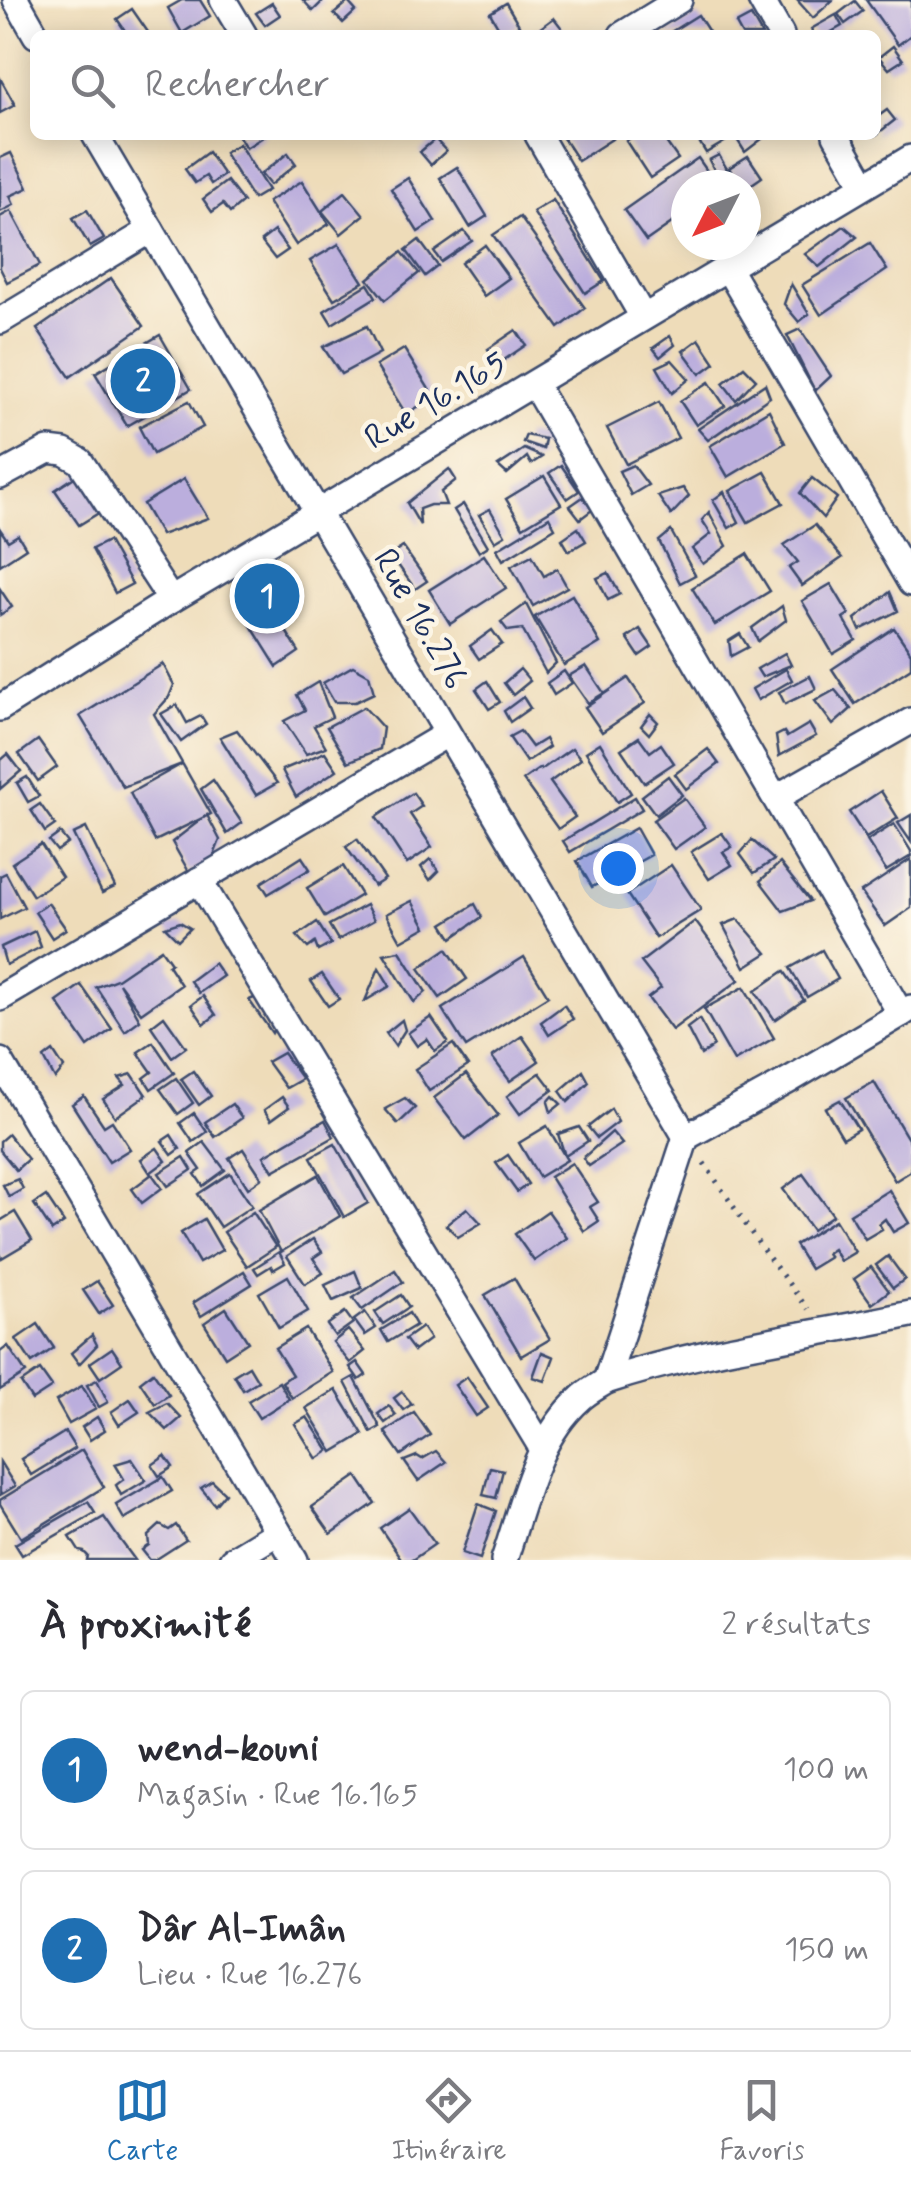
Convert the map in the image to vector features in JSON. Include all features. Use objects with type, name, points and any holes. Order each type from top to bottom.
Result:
[{"type":"street","points":[[16,0],[33,30]]},
{"type":"street","points":[[223,0],[235,30]]},
{"type":"street","points":[[630,30],[679,0]]},
{"type":"street","points":[[761,0],[778,30]]},
{"type":"street","name":"Rue 16.276","points":[[98,140],[686,1136]]},
{"type":"street","points":[[541,140],[643,317]]},
{"type":"street","points":[[839,140],[864,184]]},
{"type":"street","name":"Rue 16.165","points":[[0,708],[171,600],[911,158]]},
{"type":"street","points":[[0,322],[151,230]]},
{"type":"street","points":[[726,268],[911,583]]},
{"type":"street","points":[[534,384],[906,1011],[686,1136],[606,1381]]},
{"type":"street","points":[[0,476],[48,450],[64,452],[80,462],[171,600]]},
{"type":"street","points":[[777,797],[911,721]]},
{"type":"street","points":[[0,998],[447,734]]},
{"type":"street","points":[[199,880],[542,1448]]},
{"type":"street","points":[[0,1062],[295,1560]]},
{"type":"street","points":[[504,1560],[542,1448],[560,1419],[581,1397],[606,1381],[706,1354],[911,1314]]},
{"type":"street","points":[[232,1560],[278,1532]]},
{"type":"path","points":[[686,1136],[762,1250],[825,1331]]},
{"type":"building","points":[[182,0],[200,0],[210,16],[180,30],[168,8]]},
{"type":"building","points":[[303,0],[324,0],[313,11]]},
{"type":"building","points":[[797,0],[833,0],[813,18]]},
{"type":"building","points":[[866,0],[911,0],[911,35],[898,45]]},
{"type":"building","points":[[855,1],[863,11],[845,24],[838,14]]},
{"type":"building","points":[[348,2],[356,11],[343,23],[334,14]]},
{"type":"building","points":[[272,3],[280,15],[265,25],[256,13]]},
{"type":"building","points":[[506,3],[519,25],[500,30],[490,13]]},
{"type":"building","points":[[132,9],[147,30],[125,30],[117,19]]},
{"type":"building","points":[[698,15],[708,30],[674,30]]},
{"type":"building","points":[[836,15],[842,26],[835,30],[811,29]]},
{"type":"building","points":[[751,16],[759,30],[739,30],[736,24]]},
{"type":"building","points":[[554,18],[563,30],[538,30]]},
{"type":"building","points":[[893,46],[903,60],[889,69],[881,55]]},
{"type":"building","points":[[0,78],[15,105],[0,113]]},
{"type":"building","points":[[887,110],[895,120],[881,131],[881,114]]},
{"type":"building","points":[[241,140],[258,140],[246,148]]},
{"type":"building","points":[[434,140],[446,151],[431,165],[420,152]]},
{"type":"building","points":[[564,140],[610,140],[578,161]]},
{"type":"building","points":[[665,140],[678,159],[650,178],[626,141]]},
{"type":"building","points":[[698,140],[728,140],[706,153]]},
{"type":"building","points":[[739,140],[761,140],[745,152]]},
{"type":"building","points":[[239,144],[268,190],[253,199],[224,153]]},
{"type":"building","points":[[208,152],[224,175],[211,184],[206,176],[195,183],[185,169]]},
{"type":"building","points":[[11,153],[28,188],[10,196],[14,205],[0,212],[0,158]]},
{"type":"building","points":[[288,153],[296,164],[270,185],[261,174]]},
{"type":"building","points":[[719,155],[728,170],[714,170],[709,160]]},
{"type":"building","points":[[748,156],[757,170],[730,170]]},
{"type":"building","points":[[698,158],[706,170],[681,170]]},
{"type":"building","points":[[457,167],[487,216],[470,227],[440,178]]},
{"type":"building","points":[[671,177],[671,224],[646,241],[624,210]]},
{"type":"building","points":[[408,178],[435,221],[418,232],[391,189]]},
{"type":"building","points":[[227,181],[243,202],[230,213],[223,204],[212,212],[203,199]]},
{"type":"building","points":[[302,181],[329,224],[296,245],[268,202]]},
{"type":"building","points":[[345,192],[364,215],[341,234],[322,211]]},
{"type":"building","points":[[553,200],[604,281],[585,293],[533,212]]},
{"type":"building","points":[[87,210],[104,239],[90,247],[73,218]]},
{"type":"building","points":[[11,211],[40,265],[7,282],[0,268],[0,217]]},
{"type":"building","points":[[520,217],[585,308],[559,328],[493,235]]},
{"type":"building","points":[[844,226],[857,237],[819,267],[805,254]]},
{"type":"building","points":[[274,231],[288,250],[275,259],[261,241]]},
{"type":"building","points":[[464,231],[472,241],[441,262],[434,252]]},
{"type":"building","points":[[419,240],[438,266],[425,276],[406,250]]},
{"type":"building","points":[[870,243],[887,270],[821,315],[802,285]]},
{"type":"building","points":[[339,244],[363,282],[334,299],[310,261]]},
{"type":"building","points":[[485,245],[509,278],[484,296],[461,263]]},
{"type":"building","points":[[402,252],[419,273],[385,300],[368,279]]},
{"type":"building","points":[[111,278],[144,326],[70,377],[37,329]]},
{"type":"building","points":[[368,284],[376,297],[332,324],[324,311]]},
{"type":"building","points":[[791,284],[809,314],[799,322],[784,304]]},
{"type":"building","points":[[367,326],[380,353],[341,374],[323,347]]},
{"type":"building","points":[[800,329],[831,376],[815,391],[787,335]]},
{"type":"building","points":[[516,330],[526,345],[498,364],[488,349]]},
{"type":"building","points":[[160,335],[191,389],[127,426],[95,373]]},
{"type":"building","points":[[670,336],[675,345],[660,357],[653,348]]},
{"type":"building","points":[[699,339],[715,363],[700,374],[683,351]]},
{"type":"building","points":[[404,349],[434,397],[406,414],[376,366]]},
{"type":"building","points":[[672,360],[689,379],[672,393],[657,367]]},
{"type":"building","points":[[744,367],[756,379],[736,400],[723,383]]},
{"type":"building","points":[[709,382],[725,406],[696,425],[680,401]]},
{"type":"building","points":[[765,384],[770,397],[708,440],[698,429]]},
{"type":"building","points":[[189,401],[203,427],[153,454],[139,427]]},
{"type":"building","points":[[659,402],[678,438],[626,464],[607,428]]},
{"type":"building","points":[[769,410],[785,443],[728,477],[710,446]]},
{"type":"building","points":[[526,435],[545,439],[543,449],[523,442]]},
{"type":"building","points":[[524,449],[542,457],[531,464],[527,457],[507,474],[498,466]]},
{"type":"building","points":[[561,465],[579,491],[567,499],[549,473]]},
{"type":"building","points":[[633,465],[648,485],[631,495],[619,471]]},
{"type":"building","points":[[449,469],[456,480],[441,492],[446,505],[419,509],[420,525],[407,503]]},
{"type":"building","points":[[82,472],[105,509],[79,525],[55,490]]},
{"type":"building","points":[[765,472],[783,503],[748,522],[730,491]]},
{"type":"building","points":[[544,476],[561,504],[523,527],[506,499]]},
{"type":"building","points":[[812,478],[837,498],[823,518],[800,493]]},
{"type":"building","points":[[184,479],[208,518],[161,535],[143,504]]},
{"type":"building","points":[[683,488],[689,496],[671,515],[658,496]]},
{"type":"building","points":[[724,492],[739,522],[729,528],[713,500]]},
{"type":"building","points":[[583,497],[592,510],[580,519],[570,506]]},
{"type":"building","points":[[463,504],[488,546],[479,552],[454,510]]},
{"type":"building","points":[[490,509],[505,535],[495,541],[479,515]]},
{"type":"building","points":[[709,512],[727,546],[703,564],[692,549],[711,534],[702,520]]},
{"type":"building","points":[[549,517],[555,528],[503,560],[497,549]]},
{"type":"building","points":[[815,525],[842,558],[802,586],[789,568],[798,562],[784,545]]},
{"type":"building","points":[[578,528],[586,541],[569,551],[562,539]]},
{"type":"building","points":[[0,529],[8,541],[18,535],[26,548],[0,565]]},
{"type":"building","points":[[671,531],[695,575],[680,583],[659,541]]},
{"type":"building","points":[[108,541],[132,584],[115,593],[92,549]]},
{"type":"building","points":[[403,547],[427,581],[415,589],[391,555]]},
{"type":"building","points":[[747,554],[770,591],[715,625],[692,588]]},
{"type":"building","points":[[484,555],[506,588],[450,624],[429,590]]},
{"type":"building","points":[[532,555],[544,576],[557,569],[567,587],[533,606],[511,566]]},
{"type":"building","points":[[608,573],[620,594],[608,600],[597,578]]},
{"type":"building","points":[[285,577],[291,589],[250,612],[244,600]]},
{"type":"building","points":[[831,584],[849,614],[843,618],[856,640],[833,654],[802,601]]},
{"type":"building","points":[[0,589],[12,607],[0,615]]},
{"type":"building","points":[[890,592],[898,611],[860,630],[855,619]]},
{"type":"building","points":[[572,595],[600,643],[564,665],[535,617]]},
{"type":"building","points":[[526,604],[556,663],[546,673],[522,629],[508,631],[501,622]]},
{"type":"building","points":[[782,606],[786,620],[758,641],[752,628]]},
{"type":"building","points":[[273,610],[299,652],[277,667],[250,624]]},
{"type":"building","points":[[894,628],[911,653],[911,668],[855,704],[832,669]]},
{"type":"building","points":[[640,629],[652,647],[639,656],[627,638]]},
{"type":"building","points":[[492,630],[502,644],[479,659],[470,646]]},
{"type":"building","points":[[740,634],[748,647],[731,656],[729,641]]},
{"type":"building","points":[[785,653],[791,665],[762,677],[757,669]]},
{"type":"building","points":[[163,664],[174,685],[154,714],[211,814],[155,841],[130,793],[182,764],[123,787],[80,716]]},
{"type":"building","points":[[353,666],[369,675],[374,693],[355,702],[334,702],[323,683]]},
{"type":"building","points":[[586,666],[604,693],[588,703],[569,676]]},
{"type":"building","points":[[520,669],[530,681],[513,695],[504,683]]},
{"type":"building","points":[[786,669],[792,680],[758,700],[752,689]]},
{"type":"building","points":[[564,671],[572,683],[554,695],[547,683]]},
{"type":"building","points":[[810,676],[816,689],[785,704],[779,692]]},
{"type":"building","points":[[628,678],[645,703],[602,732],[585,707]]},
{"type":"building","points":[[487,681],[500,702],[489,709],[476,689]]},
{"type":"building","points":[[318,682],[332,717],[314,726],[326,747],[306,754],[284,721],[305,710],[297,695]]},
{"type":"building","points":[[835,690],[851,709],[833,725],[815,701]]},
{"type":"building","points":[[523,697],[530,708],[510,722],[504,711]]},
{"type":"building","points":[[177,705],[187,723],[201,716],[206,724],[181,742],[161,714]]},
{"type":"building","points":[[364,707],[383,728],[380,749],[348,762],[327,727]]},
{"type":"building","points":[[650,714],[658,722],[649,734],[641,726]]},
{"type":"building","points":[[809,724],[816,736],[779,756],[776,736],[784,732],[787,737]]},
{"type":"building","points":[[237,730],[277,783],[256,795],[220,737]]},
{"type":"building","points":[[520,731],[532,747],[545,739],[549,747],[526,762],[509,737]]},
{"type":"building","points":[[639,737],[650,752],[661,744],[674,763],[644,783],[621,749]]},
{"type":"building","points":[[38,740],[57,767],[38,781],[19,754]]},
{"type":"building","points":[[600,743],[631,793],[617,802],[586,752]]},
{"type":"building","points":[[572,748],[581,759],[550,782],[575,817],[558,829],[523,780]]},
{"type":"building","points":[[708,749],[719,764],[686,789],[675,774]]},
{"type":"building","points":[[325,752],[337,770],[296,797],[282,770]]},
{"type":"building","points":[[8,754],[21,771],[0,789],[0,761]]},
{"type":"building","points":[[668,776],[682,795],[656,815],[642,796]]},
{"type":"building","points":[[27,777],[39,796],[28,802],[17,783]]},
{"type":"building","points":[[213,780],[242,823],[227,834],[201,789]]},
{"type":"building","points":[[881,791],[898,818],[866,838],[849,812]]},
{"type":"building","points":[[413,793],[422,806],[410,814],[432,847],[407,864],[376,817]]},
{"type":"building","points":[[635,797],[642,809],[570,852],[563,841]]},
{"type":"building","points":[[684,798],[705,827],[674,849],[653,820]]},
{"type":"building","points":[[40,804],[55,825],[45,832],[31,810]]},
{"type":"building","points":[[207,815],[220,840],[211,863],[189,872],[172,842]]},
{"type":"building","points":[[911,815],[911,842],[898,823]]},
{"type":"building","points":[[894,824],[911,856],[886,871],[867,841]]},
{"type":"building","points":[[86,828],[115,887],[102,893],[73,834]]},
{"type":"building","points":[[636,828],[651,855],[592,887],[577,861]]},
{"type":"building","points":[[60,833],[68,843],[57,851],[49,841]]},
{"type":"building","points":[[722,833],[732,847],[723,852],[732,865],[709,879],[691,852]]},
{"type":"building","points":[[357,839],[385,879],[374,886],[346,847]]},
{"type":"building","points":[[752,840],[774,860],[754,873],[740,854]]},
{"type":"building","points":[[41,844],[62,877],[33,896],[12,863]]},
{"type":"building","points":[[302,857],[310,869],[268,894],[261,883]]},
{"type":"building","points":[[430,859],[439,871],[430,880],[421,867]]},
{"type":"building","points":[[911,859],[911,908],[885,926],[861,892]]},
{"type":"building","points":[[780,863],[810,901],[783,911],[760,881]]},
{"type":"building","points":[[671,865],[701,910],[656,938],[627,894]]},
{"type":"building","points":[[343,866],[361,895],[325,917],[307,888]]},
{"type":"building","points":[[6,873],[24,907],[0,919],[0,876]]},
{"type":"building","points":[[412,901],[426,927],[401,941],[386,914]]},
{"type":"building","points":[[48,903],[66,929],[52,938],[35,912]]},
{"type":"building","points":[[475,904],[482,917],[452,938],[443,924]]},
{"type":"building","points":[[366,905],[374,920],[338,940],[329,925]]},
{"type":"building","points":[[738,919],[767,953],[745,967],[723,925]]},
{"type":"building","points":[[695,921],[739,980],[672,1030],[648,998],[661,988],[641,962]]},
{"type":"building","points":[[180,922],[190,928],[178,940],[165,927]]},
{"type":"building","points":[[317,922],[331,944],[318,951],[315,943],[308,948],[297,936]]},
{"type":"building","points":[[35,931],[41,947],[6,965],[1,947]]},
{"type":"building","points":[[161,949],[181,985],[141,1013],[119,983],[140,1020],[125,1031],[96,987],[117,979]]},
{"type":"building","points":[[447,949],[467,979],[440,998],[419,968]]},
{"type":"building","points":[[822,950],[838,979],[807,997],[790,968]]},
{"type":"building","points":[[400,951],[426,992],[414,1002],[384,954]]},
{"type":"building","points":[[524,957],[548,996],[466,1047],[442,1009]]},
{"type":"building","points":[[214,963],[223,976],[199,993],[190,981]]},
{"type":"building","points":[[379,968],[390,986],[365,1001]]},
{"type":"building","points":[[784,971],[804,1000],[775,1020],[755,991]]},
{"type":"building","points":[[322,974],[339,999],[328,1006],[311,981]]},
{"type":"building","points":[[81,985],[112,1029],[88,1047],[57,1002]]},
{"type":"building","points":[[744,987],[774,1038],[734,1061],[704,1009]]},
{"type":"building","points":[[203,996],[216,1015],[204,1024],[191,1005]]},
{"type":"building","points":[[259,996],[281,1016],[272,1033],[249,1000]]},
{"type":"building","points":[[564,1005],[573,1019],[549,1035],[541,1022]]},
{"type":"building","points":[[164,1016],[186,1047],[172,1057],[151,1026]]},
{"type":"building","points":[[431,1017],[448,1042],[435,1051],[427,1039],[417,1046],[408,1033]]},
{"type":"building","points":[[699,1019],[714,1046],[701,1055],[687,1028]]},
{"type":"building","points":[[402,1020],[405,1030],[395,1046],[386,1033]]},
{"type":"building","points":[[522,1036],[539,1061],[510,1081],[492,1057]]},
{"type":"building","points":[[153,1042],[174,1073],[151,1089],[144,1078],[152,1072],[138,1052]]},
{"type":"building","points":[[453,1044],[468,1066],[429,1091],[415,1069]]},
{"type":"building","points":[[53,1051],[64,1068],[55,1079],[44,1058]]},
{"type":"building","points":[[283,1053],[302,1079],[286,1088],[267,1062]]},
{"type":"building","points":[[193,1071],[211,1096],[199,1105],[181,1079]]},
{"type":"building","points":[[583,1071],[589,1082],[568,1102],[560,1091]]},
{"type":"building","points":[[540,1073],[553,1090],[520,1114],[507,1096]]},
{"type":"building","points":[[132,1074],[146,1095],[115,1117],[103,1099],[125,1085],[119,1078]]},
{"type":"building","points":[[466,1074],[498,1115],[466,1140],[434,1098]]},
{"type":"building","points":[[176,1078],[193,1103],[178,1114],[160,1089]]},
{"type":"building","points":[[874,1082],[911,1144],[911,1171],[895,1181],[846,1098]]},
{"type":"building","points":[[84,1096],[104,1126],[112,1121],[130,1149],[109,1162],[72,1104]]},
{"type":"building","points":[[553,1096],[561,1104],[551,1112],[548,1102]]},
{"type":"building","points":[[282,1097],[289,1107],[271,1120],[264,1110]]},
{"type":"building","points":[[405,1098],[415,1108],[398,1124],[385,1109]]},
{"type":"building","points":[[840,1100],[858,1129],[843,1138],[825,1108]]},
{"type":"building","points":[[232,1104],[242,1118],[215,1137],[205,1122]]},
{"type":"building","points":[[611,1109],[618,1122],[597,1138],[588,1127]]},
{"type":"building","points":[[194,1113],[207,1132],[193,1142],[180,1123]]},
{"type":"building","points":[[325,1120],[334,1137],[273,1171],[264,1156]]},
{"type":"building","points":[[547,1126],[567,1160],[539,1177],[519,1143]]},
{"type":"building","points":[[579,1127],[588,1141],[565,1156],[558,1134]]},
{"type":"building","points":[[612,1132],[622,1144],[589,1166],[583,1158]]},
{"type":"building","points":[[8,1134],[28,1159],[16,1170],[0,1150],[0,1141]]},
{"type":"building","points":[[171,1135],[180,1149],[172,1155],[162,1141]]},
{"type":"building","points":[[204,1142],[225,1170],[203,1186],[195,1174],[201,1170],[189,1153]]},
{"type":"building","points":[[335,1144],[368,1203],[344,1217],[311,1157]]},
{"type":"building","points":[[157,1148],[166,1161],[150,1173],[141,1159]]},
{"type":"building","points":[[243,1149],[262,1178],[248,1188],[229,1158]]},
{"type":"building","points":[[508,1155],[528,1184],[517,1192],[496,1163]]},
{"type":"building","points":[[184,1157],[192,1170],[168,1186],[159,1173]]},
{"type":"building","points":[[572,1163],[598,1202],[590,1207],[599,1221],[584,1231],[550,1177]]},
{"type":"building","points":[[230,1173],[252,1206],[220,1227],[198,1194]]},
{"type":"building","points":[[152,1174],[162,1188],[142,1203],[132,1189]]},
{"type":"building","points":[[803,1174],[833,1215],[812,1230],[783,1189]]},
{"type":"building","points":[[318,1175],[340,1216],[281,1252],[259,1210]]},
{"type":"building","points":[[18,1179],[23,1189],[9,1197],[3,1185]]},
{"type":"building","points":[[889,1190],[909,1223],[893,1232],[885,1219],[879,1224],[882,1229],[865,1239],[850,1214]]},
{"type":"building","points":[[46,1196],[64,1223],[52,1231],[34,1204]]},
{"type":"building","points":[[467,1208],[481,1223],[458,1237],[446,1225]]},
{"type":"building","points":[[548,1211],[567,1238],[534,1261],[515,1234]]},
{"type":"building","points":[[15,1212],[32,1240],[0,1259],[0,1221]]},
{"type":"building","points":[[253,1212],[276,1247],[247,1266],[224,1232]]},
{"type":"building","points":[[204,1219],[222,1250],[199,1263],[181,1233]]},
{"type":"building","points":[[835,1220],[855,1252],[840,1261],[833,1249],[827,1253],[830,1257],[810,1269],[795,1245]]},
{"type":"building","points":[[313,1239],[322,1252],[313,1258],[323,1273],[305,1284],[287,1256]]},
{"type":"building","points":[[279,1252],[285,1263],[258,1274],[254,1268]]},
{"type":"building","points":[[888,1256],[905,1279],[893,1288],[876,1265]]},
{"type":"building","points":[[871,1267],[889,1291],[872,1304],[854,1279]]},
{"type":"building","points":[[395,1270],[403,1282],[362,1310],[353,1298]]},
{"type":"building","points":[[244,1271],[252,1284],[201,1316],[193,1303]]},
{"type":"building","points":[[355,1271],[362,1288],[333,1301],[325,1285]]},
{"type":"building","points":[[288,1276],[308,1311],[279,1328],[259,1293]]},
{"type":"building","points":[[514,1278],[550,1339],[521,1356],[485,1295]]},
{"type":"building","points":[[97,1281],[113,1305],[99,1314],[83,1290]]},
{"type":"building","points":[[401,1295],[409,1307],[383,1324],[375,1312]]},
{"type":"building","points":[[226,1308],[248,1342],[225,1357],[204,1323]]},
{"type":"building","points":[[345,1312],[353,1323],[335,1336],[327,1325]]},
{"type":"building","points":[[365,1312],[376,1328],[365,1335],[354,1320]]},
{"type":"building","points":[[409,1313],[416,1325],[388,1342],[381,1330]]},
{"type":"building","points":[[38,1324],[54,1348],[32,1363],[16,1339]]},
{"type":"building","points":[[422,1327],[430,1339],[414,1351],[405,1339]]},
{"type":"building","points":[[306,1329],[333,1372],[292,1398],[282,1382],[292,1375],[275,1348]]},
{"type":"building","points":[[348,1330],[365,1351],[350,1363],[333,1342]]},
{"type":"building","points":[[92,1335],[97,1345],[79,1364],[71,1353]]},
{"type":"building","points":[[8,1346],[26,1373],[0,1390],[0,1352]]},
{"type":"building","points":[[112,1348],[122,1363],[100,1378],[90,1363]]},
{"type":"building","points":[[542,1352],[554,1357],[545,1381],[533,1377]]},
{"type":"building","points":[[357,1362],[366,1375],[359,1380],[350,1367]]},
{"type":"building","points":[[249,1366],[258,1381],[243,1390],[234,1375]]},
{"type":"building","points":[[40,1370],[52,1387],[32,1400],[21,1383]]},
{"type":"building","points":[[153,1372],[169,1395],[155,1404],[140,1382]]},
{"type":"building","points":[[354,1377],[380,1427],[371,1432],[345,1382]]},
{"type":"building","points":[[467,1377],[488,1408],[476,1416],[455,1385]]},
{"type":"building","points":[[97,1380],[108,1402],[99,1407],[87,1385]]},
{"type":"building","points":[[279,1382],[289,1399],[259,1418],[248,1401]]},
{"type":"building","points":[[82,1386],[96,1409],[69,1424],[56,1401]]},
{"type":"building","points":[[336,1390],[363,1434],[333,1452],[306,1408]]},
{"type":"building","points":[[402,1392],[412,1404],[403,1410],[394,1398]]},
{"type":"building","points":[[130,1399],[139,1412],[119,1425],[111,1412]]},
{"type":"building","points":[[167,1403],[181,1418],[167,1430],[149,1412]]},
{"type":"building","points":[[389,1406],[396,1415],[385,1423],[378,1414]]},
{"type":"building","points":[[414,1412],[430,1435],[401,1455],[385,1432]]},
{"type":"building","points":[[97,1417],[105,1430],[90,1440],[82,1427]]},
{"type":"building","points":[[307,1417],[329,1451],[317,1459],[295,1424]]},
{"type":"building","points":[[65,1432],[75,1448],[31,1475],[21,1459]]},
{"type":"building","points":[[82,1450],[104,1487],[21,1538],[0,1500]]},
{"type":"building","points":[[436,1451],[446,1462],[418,1481],[404,1461],[417,1456],[422,1459]]},
{"type":"building","points":[[165,1456],[173,1467],[159,1476],[152,1465]]},
{"type":"building","points":[[132,1459],[146,1480],[121,1495],[116,1485],[124,1479],[115,1464]]},
{"type":"building","points":[[0,1462],[15,1486],[0,1495]]},
{"type":"building","points":[[490,1467],[503,1470],[496,1498],[483,1495]]},
{"type":"building","points":[[357,1476],[375,1503],[331,1534],[312,1507]]},
{"type":"building","points":[[163,1477],[172,1491],[124,1519],[116,1505]]},
{"type":"building","points":[[212,1481],[225,1493],[215,1505],[201,1488]]},
{"type":"building","points":[[88,1502],[95,1513],[22,1555],[15,1544]]},
{"type":"building","points":[[478,1504],[496,1511],[480,1559],[462,1553]]},
{"type":"building","points":[[409,1508],[435,1544],[412,1560],[402,1560],[380,1528]]},
{"type":"building","points":[[104,1517],[135,1560],[87,1560],[88,1556],[79,1551],[70,1537]]},
{"type":"building","points":[[160,1525],[169,1530],[176,1525],[186,1540],[150,1560],[142,1550],[149,1545],[148,1536]]},
{"type":"place","name":"Dâr Al-Imân","points":[[143,381]]},
{"type":"place","name":"wend-kouni","points":[[267,596]]}]
